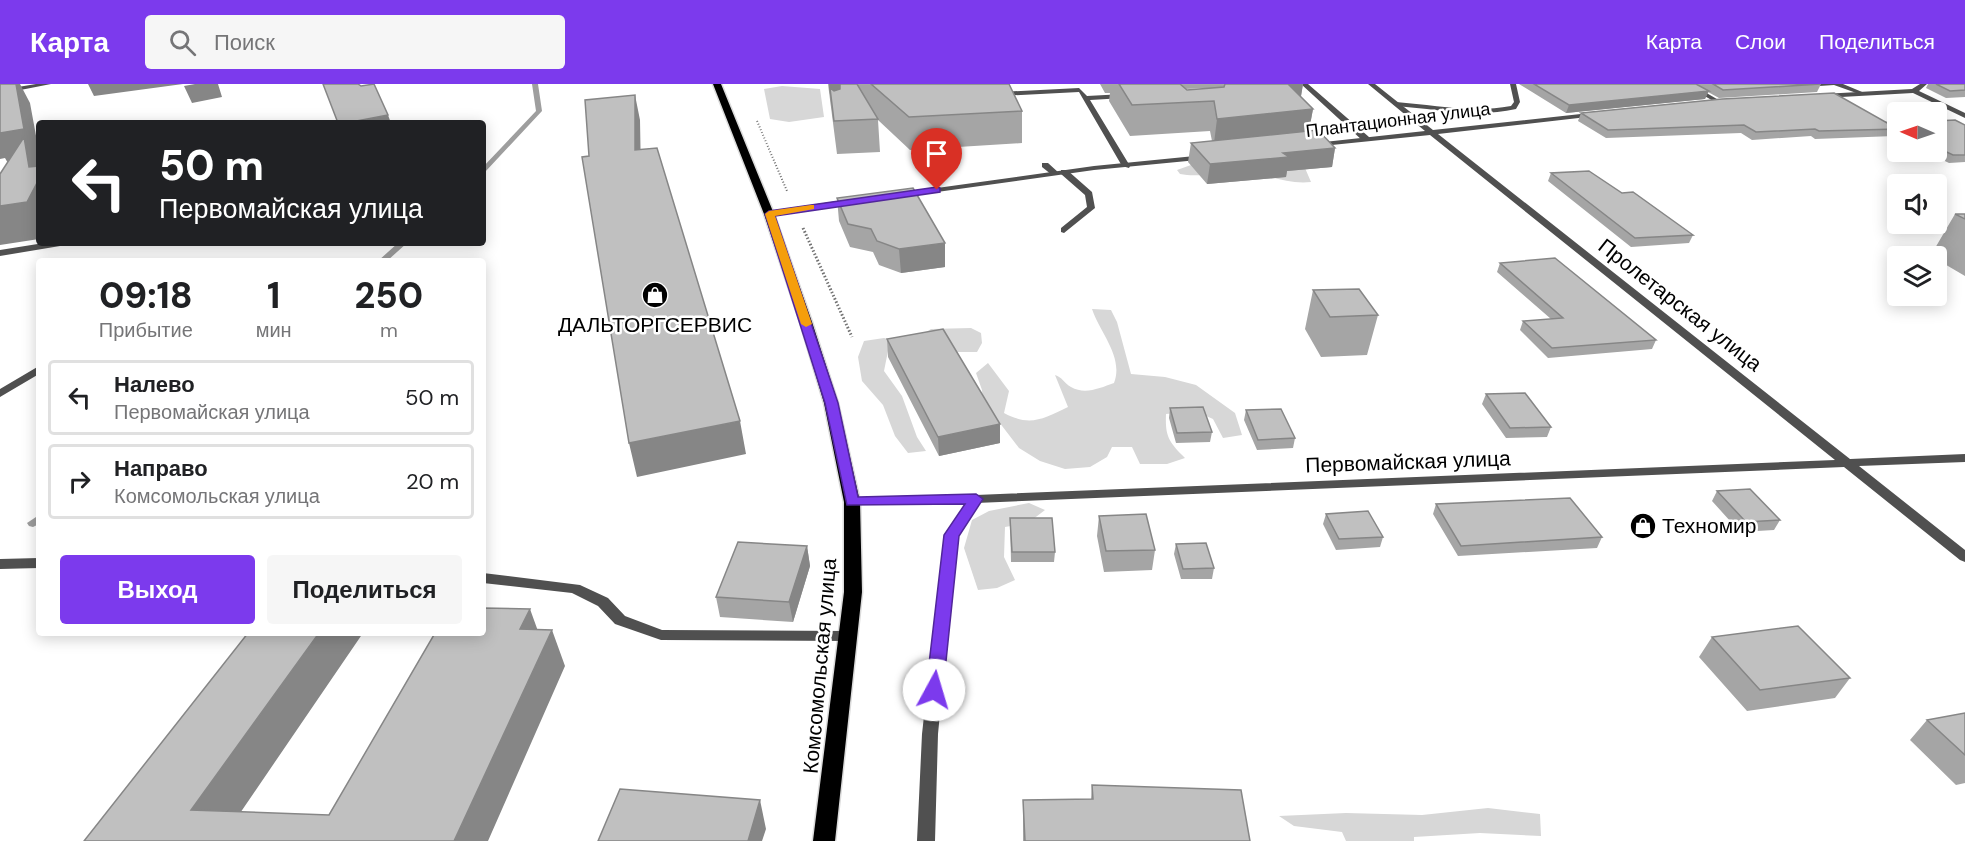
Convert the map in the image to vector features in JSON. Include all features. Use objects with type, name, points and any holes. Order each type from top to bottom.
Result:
[{"type":"main road","name":"Комсомольская улица","points":[[717,84],[769,214],[831,403],[852,502],[853,592],[824,841]]},
{"type":"street","points":[[0,92],[48,84]]},
{"type":"street","points":[[1072,84],[1086,98],[1126,166]]},
{"type":"street","name":"Пролетарская улица","points":[[1371,84],[1965,557]]},
{"type":"street","points":[[1396,104],[1485,111],[1514,108],[1517,102],[1513,84]]},
{"type":"street","points":[[1686,84],[1719,102]]},
{"type":"street","points":[[1796,85],[1831,84]]},
{"type":"street","points":[[1837,84],[1864,94]]},
{"type":"street","points":[[1914,91],[1924,84]]},
{"type":"street","points":[[1303,86],[1366,139]]},
{"type":"street","points":[[985,95],[1079,90]]},
{"type":"street","points":[[1808,97],[1914,91],[1965,116]]},
{"type":"street","points":[[1086,98],[1131,96]]},
{"type":"street","points":[[1707,103],[1730,101]]},
{"type":"street","points":[[1485,111],[1505,123]]},
{"type":"street","name":"Плантационная улица","points":[[1307,146],[1600,113]]},
{"type":"street","points":[[889,196],[1059,172],[1213,156]]},
{"type":"street","points":[[1045,165],[1059,172],[1089,194],[1091,208],[1064,230]]},
{"type":"street","points":[[769,214],[866,200]]},
{"type":"street","points":[[0,253],[42,246]]},
{"type":"street","points":[[0,394],[36,371]]},
{"type":"street","name":"Первомайская улица","points":[[852,502],[976,499],[1965,458]]},
{"type":"street","points":[[926,841],[930,734],[951,535],[976,499]]},
{"type":"street","points":[[0,564],[36,563]]},
{"type":"street","points":[[486,578],[575,588],[603,602],[620,620],[661,635],[848,636]]},
{"type":"shaded area","points":[[782,86],[820,89],[824,117],[789,122],[770,119],[764,89]]},
{"type":"shaded area","points":[[1302,161],[1311,182],[1293,182],[1241,172],[1188,175],[1180,174],[1177,170],[1191,165]]},
{"type":"shaded area","points":[[1092,309],[1111,310],[1117,322],[1131,374],[1165,377],[1196,385],[1235,413],[1242,435],[1223,438],[1213,419],[1195,411],[1166,414],[1169,439],[1185,458],[1167,464],[1140,464],[1132,447],[1112,447],[1107,457],[1090,467],[1065,469],[1040,461],[1019,448],[983,401],[976,373],[988,363],[1009,391],[1004,413],[1021,420],[1044,418],[1068,407],[1055,375],[1071,387],[1082,390],[1092,390],[1114,383],[1116,364],[1114,354]]},
{"type":"shaded area","points":[[971,328],[981,333],[982,343],[977,352],[957,352],[948,343],[919,337],[931,329]]},
{"type":"shaded area","points":[[884,338],[899,342],[888,351],[884,371],[902,396],[917,437],[926,451],[908,453],[895,436],[883,405],[862,381],[858,357],[864,341]]},
{"type":"shaded area","points":[[1029,503],[1045,510],[1028,523],[1005,527],[1004,557],[1015,580],[997,588],[978,590],[964,548],[972,520],[989,511]]},
{"type":"shaded area","points":[[1488,808],[1540,814],[1541,836],[1480,833],[1414,837],[1414,841],[1346,841],[1342,832],[1294,826],[1279,816],[1346,813],[1422,815]]},
{"type":"building","points":[[0,84],[16,84],[24,129],[0,133]]},
{"type":"building","points":[[323,84],[358,84],[361,86],[374,84],[388,115],[362,120],[337,120]]},
{"type":"building","points":[[840,84],[857,84],[878,119],[834,121],[830,88],[834,91],[840,89]]},
{"type":"building","points":[[871,84],[1009,84],[1022,111],[909,117]]},
{"type":"building","points":[[1119,84],[1180,84],[1187,90],[1224,87],[1225,84],[1288,84],[1313,109],[1217,119],[1214,101],[1132,105]]},
{"type":"building","points":[[1534,84],[1696,84],[1709,91],[1569,105]]},
{"type":"building","points":[[1713,84],[1821,84],[1723,90]]},
{"type":"building","points":[[1936,84],[1965,84],[1965,90],[1950,91]]},
{"type":"building","points":[[1834,93],[1887,123],[1887,129],[1756,132],[1744,125],[1608,130],[1581,113],[1722,99]]},
{"type":"building","points":[[635,95],[635,150],[657,148],[740,421],[629,443],[582,157],[589,156],[585,100]]},
{"type":"building","points":[[1947,120],[1955,120],[1965,125],[1965,155],[1953,155],[1947,152]]},
{"type":"building","points":[[1318,130],[1335,148],[1283,153],[1289,157],[1210,164],[1191,143]]},
{"type":"building","points":[[24,137],[29,167],[36,166],[36,185],[27,202],[0,206],[0,174]]},
{"type":"building","points":[[1589,171],[1622,193],[1633,192],[1693,235],[1635,238],[1551,173]]},
{"type":"building","points":[[913,188],[945,243],[899,249],[877,241],[871,229],[848,224],[837,198]]},
{"type":"building","points":[[1955,214],[1965,214],[1965,219]]},
{"type":"building","points":[[1555,258],[1656,340],[1552,348],[1523,321],[1563,318],[1500,263]]},
{"type":"building","points":[[1359,289],[1378,315],[1330,317],[1313,290]]},
{"type":"building","points":[[943,329],[1000,424],[938,437],[887,339]]},
{"type":"building","points":[[1525,393],[1551,427],[1510,428],[1486,394]]},
{"type":"building","points":[[1203,407],[1212,432],[1177,433],[1170,408]]},
{"type":"building","points":[[1281,409],[1295,438],[1258,440],[1246,410]]},
{"type":"building","points":[[1750,489],[1780,520],[1746,522],[1717,491]]},
{"type":"building","points":[[1570,498],[1602,537],[1461,546],[1436,504]]},
{"type":"building","points":[[1368,511],[1383,537],[1339,539],[1326,514]]},
{"type":"building","points":[[1146,514],[1155,550],[1106,551],[1099,516]]},
{"type":"building","points":[[1010,518],[1052,518],[1055,552],[1012,552]]},
{"type":"building","points":[[738,542],[807,546],[789,602],[716,597]]},
{"type":"building","points":[[1206,543],[1214,568],[1183,569],[1176,544]]},
{"type":"building","points":[[486,608],[530,609],[520,629],[552,630],[454,841],[84,841],[246,636],[317,636],[191,810],[329,815],[433,636],[486,636]]},
{"type":"building","points":[[1798,626],[1850,678],[1760,690],[1712,637]]},
{"type":"building","points":[[1965,713],[1965,755],[1927,720]]},
{"type":"building","points":[[1092,785],[1241,790],[1250,841],[1025,841],[1023,800],[1093,799]]},
{"type":"building","points":[[620,789],[760,800],[748,841],[598,841]]},
{"type":"waterway","points":[[486,168],[539,111],[535,84]]},
{"type":"waterway","points":[[386,258],[400,246]]},
{"type":"slow traffic","points":[[806,324],[769,214],[811,207]]},
{"type":"place","name":"ДАЛЬТОРГСЕРВИС","points":[[655,295]]},
{"type":"place","name":"Техномир","points":[[1643,526]]},
{"type":"route","points":[[934,690],[951,535],[976,499],[852,502],[831,403],[769,214],[937,190]]}]
